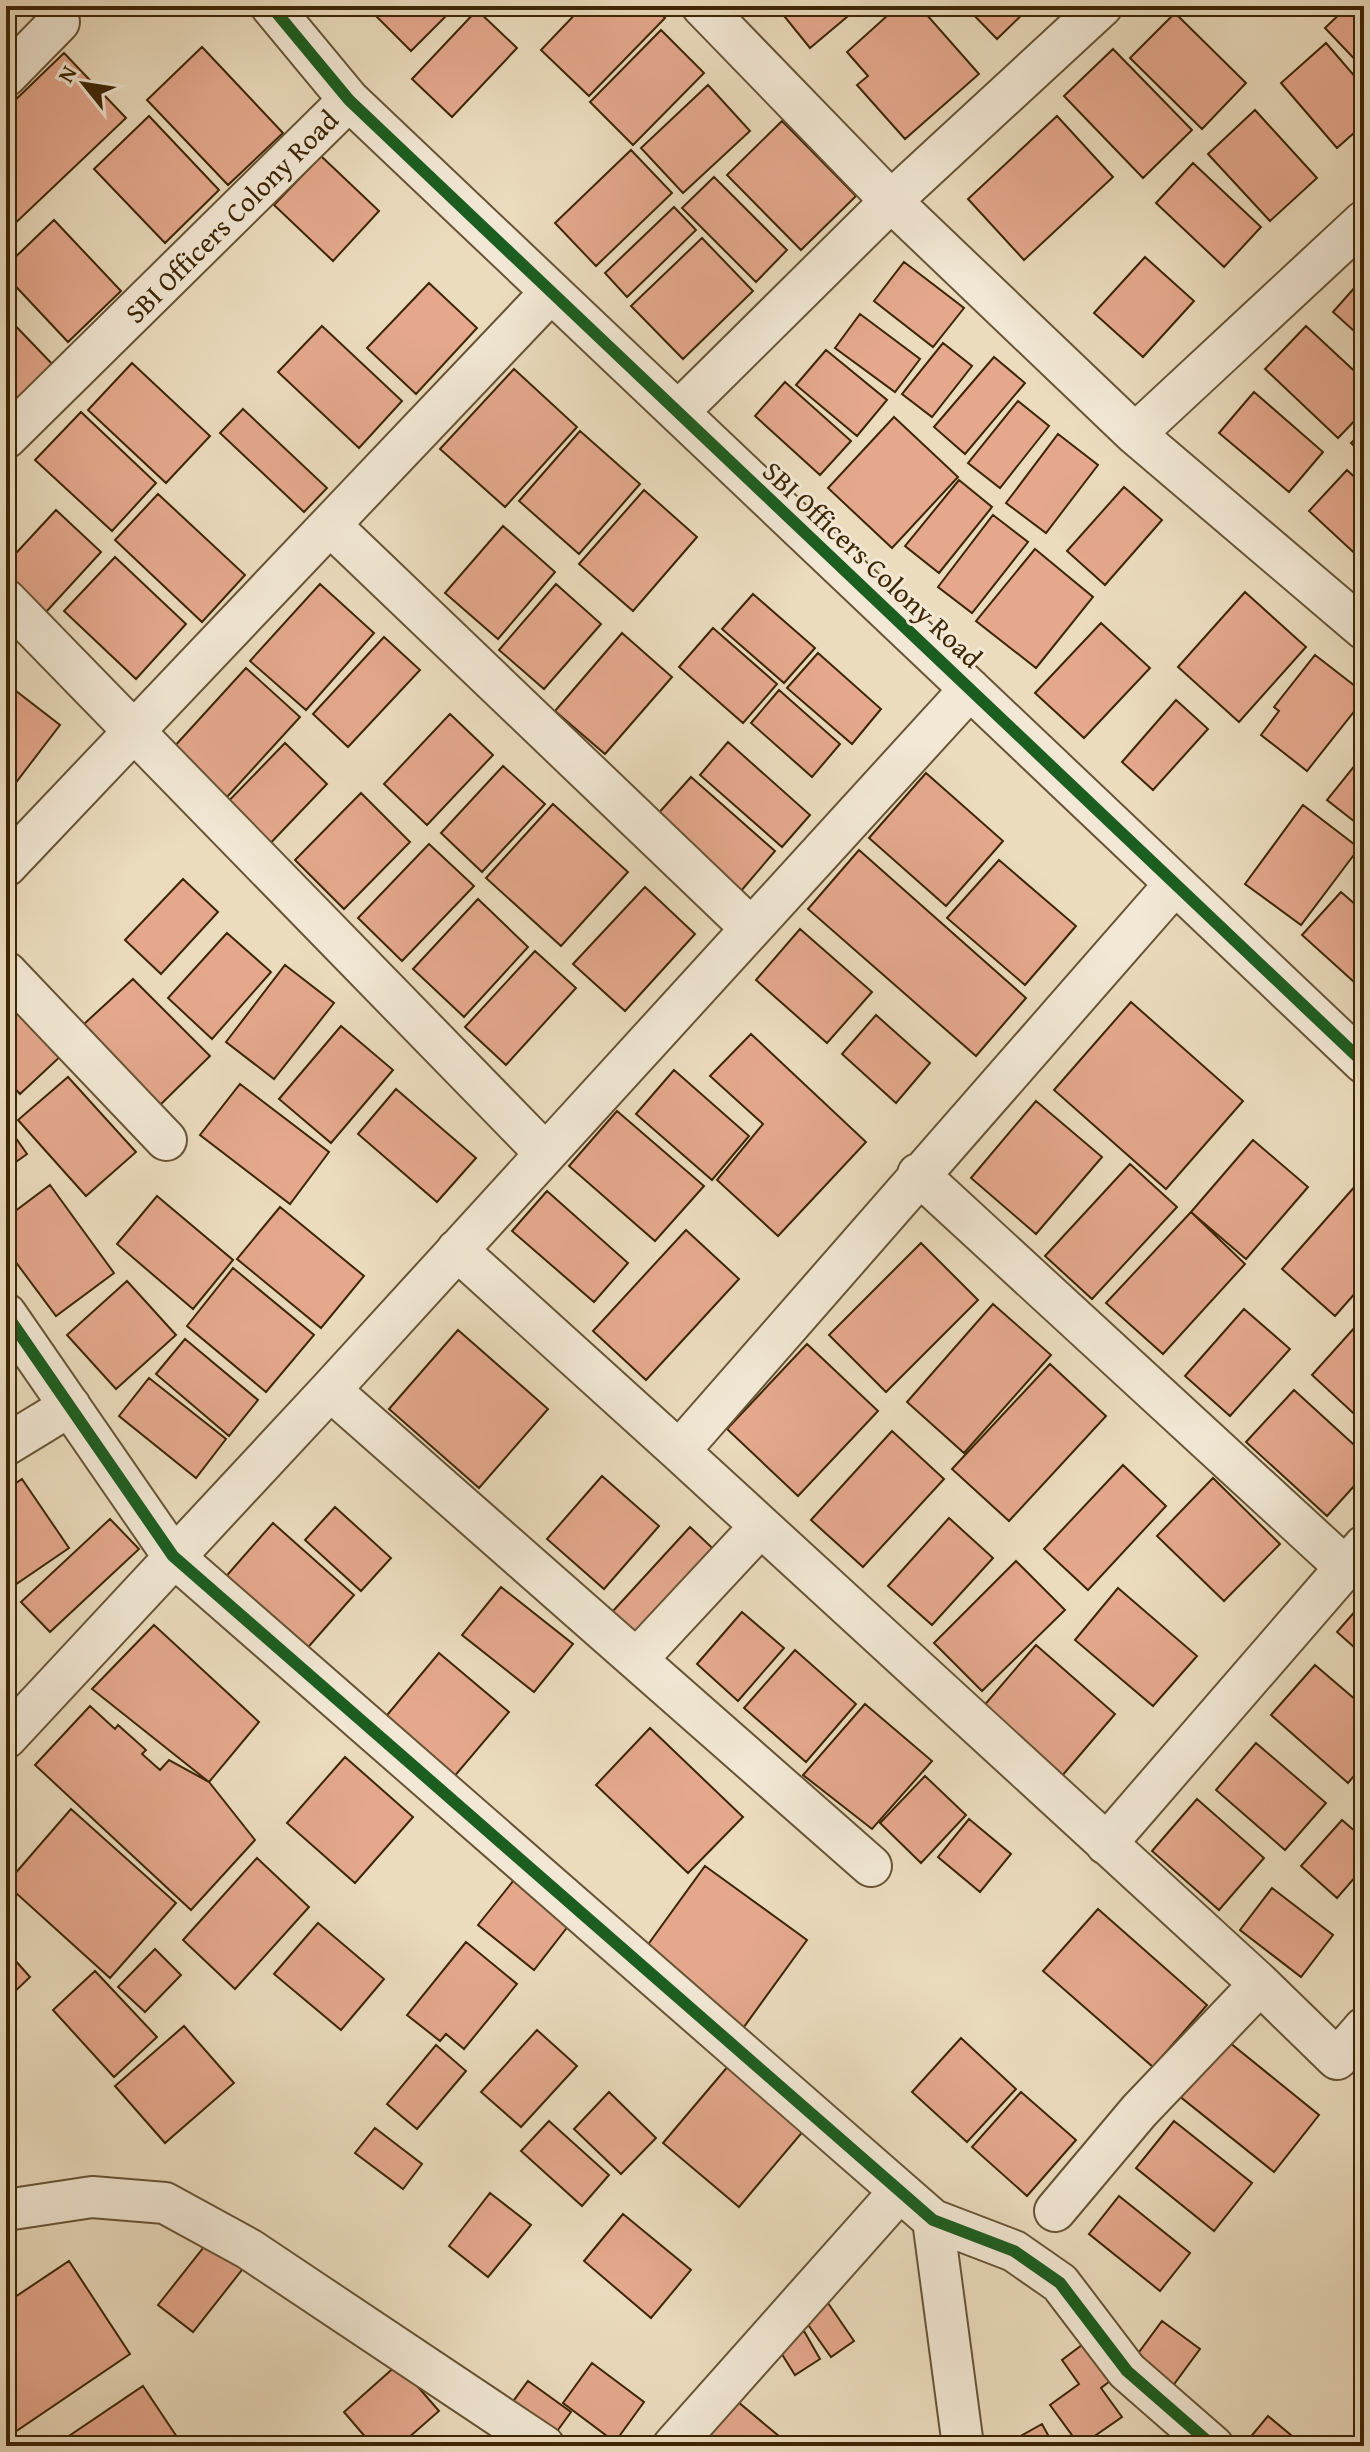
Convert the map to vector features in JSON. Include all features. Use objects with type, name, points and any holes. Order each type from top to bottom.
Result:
[{"type":"street","points":[[271,6],[349,100]]},
{"type":"street","points":[[702,6],[891,201],[1135,434],[1364,629]]},
{"type":"street","points":[[678,412],[891,201],[1102,6]]},
{"type":"street","points":[[6,76],[59,22]]},
{"type":"street","name":"SBI Officers Colony Road","points":[[6,438],[349,100],[1364,1063]]},
{"type":"street","points":[[1135,434],[1364,221]]},
{"type":"street","points":[[6,866],[551,292]]},
{"type":"street","points":[[330,525],[751,928]]},
{"type":"street","points":[[6,600],[545,1153]]},
{"type":"street","points":[[6,1738],[330,1390],[970,689]]},
{"type":"street","points":[[679,1451],[918,1174],[1175,884]]},
{"type":"street","points":[[6,972],[166,1140]]},
{"type":"street","points":[[918,1174],[1354,1557],[1106,1844]]},
{"type":"street","points":[[457,1250],[1260,1984],[1337,2059],[1364,2028]]},
{"type":"street","points":[[6,1314],[173,1556],[933,2220],[1014,2251],[1060,2283],[1127,2371],[1213,2446]]},
{"type":"street","points":[[330,1390],[871,1866]]},
{"type":"street","points":[[6,1445],[70,1406]]},
{"type":"street","points":[[637,1659],[760,1527]]},
{"type":"street","points":[[1055,2211],[1139,2111],[1260,1984]]},
{"type":"street","points":[[673,2446],[899,2192]]},
{"type":"street","points":[[6,2210],[92,2197],[165,2203],[249,2249],[544,2446]]},
{"type":"street","points":[[933,2220],[963,2446]]},
{"type":"building","points":[[385,6],[456,6],[411,51],[376,16]]},
{"type":"building","points":[[583,6],[653,6],[665,18],[589,96],[541,50]]},
{"type":"building","points":[[776,6],[860,6],[810,48]]},
{"type":"building","points":[[898,6],[919,6],[979,74],[905,139],[857,85],[868,76],[847,52]]},
{"type":"building","points":[[965,6],[1031,6],[997,39]]},
{"type":"building","points":[[1348,6],[1364,6],[1364,69],[1325,28]]},
{"type":"building","points":[[477,10],[517,48],[452,117],[412,79]]},
{"type":"building","points":[[1175,13],[1246,83],[1202,129],[1130,58]]},
{"type":"building","points":[[661,30],[704,73],[633,145],[590,102]]},
{"type":"building","points":[[1326,43],[1364,87],[1364,124],[1337,148],[1281,83]]},
{"type":"building","points":[[202,47],[283,133],[228,185],[147,100]]},
{"type":"building","points":[[1113,49],[1192,130],[1143,178],[1064,96]]},
{"type":"building","points":[[64,53],[126,118],[6,232],[6,109]]},
{"type":"building","points":[[708,85],[750,131],[683,193],[641,148]]},
{"type":"building","points":[[1255,110],[1317,178],[1270,221],[1208,154]]},
{"type":"building","points":[[149,116],[219,190],[165,243],[94,169]]},
{"type":"building","points":[[1057,116],[1113,177],[1024,260],[968,199]]},
{"type":"building","points":[[782,121],[856,196],[801,250],[727,175]]},
{"type":"building","points":[[631,150],[672,193],[596,266],[555,223]]},
{"type":"building","points":[[321,156],[379,211],[333,261],[274,205]]},
{"type":"building","points":[[1193,163],[1261,227],[1224,267],[1156,203]]},
{"type":"building","points":[[714,177],[787,250],[756,282],[682,208]]},
{"type":"building","points":[[674,207],[696,230],[627,297],[605,273]]},
{"type":"building","points":[[54,220],[121,291],[68,342],[6,276],[6,266]]},
{"type":"building","points":[[702,238],[753,291],[683,359],[631,306]]},
{"type":"building","points":[[1145,257],[1194,301],[1143,357],[1094,313]]},
{"type":"building","points":[[904,262],[964,308],[933,347],[874,301]]},
{"type":"building","points":[[1364,277],[1364,340],[1333,312]]},
{"type":"building","points":[[429,283],[477,328],[416,394],[367,348]]},
{"type":"building","points":[[860,314],[920,359],[895,392],[835,348]]},
{"type":"building","points":[[6,316],[56,368],[6,413]]},
{"type":"building","points":[[322,326],[402,401],[359,448],[278,372]]},
{"type":"building","points":[[1306,326],[1364,380],[1364,411],[1338,438],[1265,369]]},
{"type":"building","points":[[943,343],[972,366],[932,417],[902,394]]},
{"type":"building","points":[[826,350],[887,400],[857,436],[796,385]]},
{"type":"building","points":[[994,357],[1025,383],[965,454],[934,427]]},
{"type":"building","points":[[132,363],[210,436],[166,483],[88,410]]},
{"type":"building","points":[[514,369],[577,427],[505,507],[440,449]]},
{"type":"building","points":[[785,382],[851,441],[820,475],[755,416]]},
{"type":"building","points":[[1254,392],[1323,452],[1289,492],[1219,433]]},
{"type":"building","points":[[1018,401],[1049,426],[1000,488],[968,463]]},
{"type":"building","points":[[243,409],[327,488],[304,512],[220,433]]},
{"type":"building","points":[[81,412],[156,483],[112,531],[35,460]]},
{"type":"building","points":[[894,417],[958,477],[892,548],[828,488]]},
{"type":"building","points":[[1364,430],[1364,456],[1351,443]]},
{"type":"building","points":[[580,431],[640,484],[579,554],[519,501]]},
{"type":"building","points":[[1058,434],[1098,465],[1046,533],[1006,503]]},
{"type":"building","points":[[1347,470],[1364,486],[1364,562],[1309,511]]},
{"type":"building","points":[[959,480],[992,507],[939,573],[905,546]]},
{"type":"building","points":[[1124,487],[1162,520],[1105,585],[1067,551]]},
{"type":"building","points":[[644,490],[697,537],[633,611],[579,564]]},
{"type":"building","points":[[158,494],[245,575],[202,622],[115,540]]},
{"type":"building","points":[[56,510],[101,552],[46,612],[6,574],[6,564]]},
{"type":"building","points":[[993,515],[1028,542],[972,613],[938,587]]},
{"type":"building","points":[[503,526],[555,572],[498,639],[445,593]]},
{"type":"building","points":[[1035,549],[1093,597],[1036,668],[976,621]]},
{"type":"building","points":[[115,557],[186,624],[136,679],[64,611]]},
{"type":"building","points":[[320,584],[374,633],[306,710],[250,661]]},
{"type":"building","points":[[556,584],[601,624],[544,689],[499,650]]},
{"type":"building","points":[[1245,592],[1306,647],[1239,722],[1178,667]]},
{"type":"building","points":[[753,594],[815,648],[784,683],[722,629]]},
{"type":"building","points":[[1101,623],[1150,668],[1084,738],[1035,693]]},
{"type":"building","points":[[713,628],[777,684],[743,723],[679,667]]},
{"type":"building","points":[[622,633],[672,677],[605,754],[555,711]]},
{"type":"building","points":[[384,637],[420,670],[348,747],[313,714]]},
{"type":"building","points":[[818,653],[881,709],[852,744],[787,688]]},
{"type":"building","points":[[1315,655],[1364,693],[1364,699],[1307,771],[1261,735],[1279,711],[1274,707]]},
{"type":"building","points":[[246,668],[300,717],[227,797],[173,748]]},
{"type":"building","points":[[7,684],[60,725],[11,789],[6,785]]},
{"type":"building","points":[[779,690],[840,744],[812,777],[751,723]]},
{"type":"building","points":[[1176,700],[1208,729],[1153,790],[1122,762]]},
{"type":"building","points":[[450,714],[493,755],[427,825],[384,784]]},
{"type":"building","points":[[728,742],[810,815],[782,847],[700,775]]},
{"type":"building","points":[[285,743],[327,784],[262,852],[219,811]]},
{"type":"building","points":[[1364,754],[1364,829],[1327,800]]},
{"type":"building","points":[[503,766],[545,804],[482,872],[441,833]]},
{"type":"building","points":[[926,773],[1003,841],[946,906],[869,838]]},
{"type":"building","points":[[691,777],[775,851],[741,891],[656,816]]},
{"type":"building","points":[[361,793],[410,842],[344,909],[295,860]]},
{"type":"building","points":[[553,804],[628,872],[561,946],[486,878]]},
{"type":"building","points":[[1303,805],[1359,848],[1301,925],[1245,884]]},
{"type":"building","points":[[429,844],[474,886],[402,961],[358,918]]},
{"type":"building","points":[[859,850],[1026,998],[976,1056],[808,909]]},
{"type":"building","points":[[999,860],[1076,926],[1025,985],[947,918]]},
{"type":"building","points":[[183,879],[218,912],[161,974],[125,940]]},
{"type":"building","points":[[645,887],[695,934],[625,1011],[573,964]]},
{"type":"building","points":[[1341,892],[1364,912],[1364,991],[1302,935]]},
{"type":"building","points":[[478,899],[528,947],[464,1017],[413,969]]},
{"type":"building","points":[[800,929],[872,992],[827,1043],[756,980]]},
{"type":"building","points":[[227,933],[271,972],[212,1039],[168,998]]},
{"type":"building","points":[[535,951],[576,988],[506,1065],[465,1027]]},
{"type":"building","points":[[285,965],[334,1003],[274,1079],[226,1042]]},
{"type":"building","points":[[133,979],[210,1056],[160,1105],[84,1024]]},
{"type":"building","points":[[6,990],[64,1053],[20,1094],[6,1079]]},
{"type":"building","points":[[1131,1002],[1243,1101],[1166,1189],[1054,1090]]},
{"type":"building","points":[[876,1015],[930,1063],[896,1103],[842,1054]]},
{"type":"building","points":[[341,1026],[393,1070],[331,1143],[279,1099]]},
{"type":"building","points":[[751,1034],[866,1142],[778,1236],[717,1180],[763,1124],[710,1076]]},
{"type":"building","points":[[674,1070],[749,1136],[712,1180],[636,1114]]},
{"type":"building","points":[[68,1077],[136,1152],[86,1196],[18,1120]]},
{"type":"building","points":[[240,1084],[329,1152],[290,1204],[200,1135]]},
{"type":"building","points":[[396,1089],[476,1158],[437,1202],[358,1134]]},
{"type":"building","points":[[1036,1101],[1102,1157],[1036,1234],[971,1178]]},
{"type":"building","points":[[617,1111],[704,1186],[655,1241],[569,1166]]},
{"type":"building","points":[[6,1124],[27,1154],[6,1169]]},
{"type":"building","points":[[1253,1140],[1308,1187],[1246,1259],[1191,1212]]},
{"type":"building","points":[[1130,1164],[1177,1207],[1092,1299],[1045,1256]]},
{"type":"building","points":[[1357,1184],[1364,1190],[1364,1283],[1335,1316],[1282,1269]]},
{"type":"building","points":[[50,1185],[114,1273],[56,1316],[6,1249],[6,1218]]},
{"type":"building","points":[[547,1191],[628,1263],[594,1302],[512,1231]]},
{"type":"building","points":[[157,1196],[233,1260],[193,1309],[117,1244]]},
{"type":"building","points":[[280,1207],[364,1276],[321,1328],[237,1259]]},
{"type":"building","points":[[1191,1212],[1245,1264],[1163,1354],[1106,1303]]},
{"type":"building","points":[[686,1230],[739,1279],[646,1380],[593,1331]]},
{"type":"building","points":[[921,1243],[978,1300],[886,1392],[829,1335]]},
{"type":"building","points":[[233,1268],[314,1335],[266,1392],[187,1326]]},
{"type":"building","points":[[127,1281],[176,1335],[116,1389],[67,1335]]},
{"type":"building","points":[[993,1304],[1051,1355],[964,1453],[907,1402]]},
{"type":"building","points":[[1244,1309],[1290,1349],[1230,1416],[1185,1376]]},
{"type":"building","points":[[1356,1326],[1364,1334],[1364,1423],[1312,1375]]},
{"type":"building","points":[[458,1330],[548,1409],[479,1488],[389,1409]]},
{"type":"building","points":[[185,1339],[258,1400],[229,1436],[156,1374]]},
{"type":"building","points":[[807,1344],[878,1411],[798,1496],[727,1429]]},
{"type":"building","points":[[1050,1364],[1106,1416],[1009,1521],[952,1469]]},
{"type":"building","points":[[149,1378],[226,1439],[196,1478],[119,1416]]},
{"type":"building","points":[[1294,1390],[1364,1454],[1364,1475],[1327,1516],[1246,1442]]},
{"type":"building","points":[[892,1431],[944,1479],[863,1567],[811,1520]]},
{"type":"building","points":[[1123,1465],[1166,1506],[1088,1590],[1044,1549]]},
{"type":"building","points":[[602,1476],[659,1526],[604,1589],[547,1539]]},
{"type":"building","points":[[1213,1478],[1280,1544],[1224,1601],[1157,1536]]},
{"type":"building","points":[[22,1479],[69,1548],[6,1591],[6,1490]]},
{"type":"building","points":[[335,1507],[391,1558],[361,1591],[305,1540]]},
{"type":"building","points":[[949,1518],[993,1558],[932,1625],[888,1586]]},
{"type":"building","points":[[110,1519],[139,1549],[50,1632],[21,1602]]},
{"type":"building","points":[[273,1523],[354,1595],[303,1653],[222,1581]]},
{"type":"building","points":[[690,1527],[724,1559],[637,1654],[602,1623]]},
{"type":"building","points":[[1016,1561],[1065,1610],[982,1691],[934,1643]]},
{"type":"building","points":[[501,1587],[573,1644],[534,1692],[462,1635]]},
{"type":"building","points":[[1118,1588],[1197,1656],[1153,1706],[1075,1640]]},
{"type":"building","points":[[1364,1601],[1364,1656],[1337,1632]]},
{"type":"building","points":[[742,1612],[784,1648],[738,1701],[697,1664]]},
{"type":"building","points":[[154,1625],[259,1722],[209,1782],[92,1689]]},
{"type":"building","points":[[1036,1645],[1115,1714],[1061,1777],[982,1708]]},
{"type":"building","points":[[795,1650],[856,1704],[806,1762],[744,1708]]},
{"type":"building","points":[[439,1653],[509,1712],[447,1785],[377,1727]]},
{"type":"building","points":[[1315,1665],[1364,1707],[1364,1764],[1348,1783],[1271,1715]]},
{"type":"building","points":[[865,1704],[932,1761],[872,1829],[803,1775]]},
{"type":"building","points":[[90,1706],[115,1729],[118,1725],[146,1750],[142,1754],[160,1770],[169,1760],[209,1782],[255,1840],[191,1910],[35,1765]]},
{"type":"building","points":[[650,1728],[743,1817],[688,1873],[596,1785]]},
{"type":"building","points":[[1256,1743],[1326,1803],[1285,1850],[1216,1790]]},
{"type":"building","points":[[345,1757],[413,1817],[355,1883],[287,1823]]},
{"type":"building","points":[[925,1776],[966,1815],[921,1863],[880,1823]]},
{"type":"building","points":[[1197,1799],[1264,1858],[1219,1910],[1152,1851]]},
{"type":"building","points":[[71,1809],[176,1903],[110,1978],[6,1884]]},
{"type":"building","points":[[969,1819],[1011,1854],[980,1892],[938,1857]]},
{"type":"building","points":[[1342,1820],[1364,1839],[1364,1867],[1337,1898],[1301,1866]]},
{"type":"building","points":[[257,1858],[309,1907],[235,1989],[183,1940]]},
{"type":"building","points":[[705,1866],[807,1940],[741,2031],[639,1957]]},
{"type":"building","points":[[514,1880],[569,1925],[534,1970],[478,1925]]},
{"type":"building","points":[[1272,1888],[1333,1935],[1301,1977],[1240,1930]]},
{"type":"building","points":[[1098,1909],[1207,2005],[1153,2067],[1043,1971]]},
{"type":"building","points":[[318,1923],[384,1979],[341,2030],[274,1974]]},
{"type":"building","points":[[466,1942],[517,1984],[464,2049],[446,2034],[440,2041],[407,2015]]},
{"type":"building","points":[[155,1949],[181,1975],[145,2012],[118,1987]]},
{"type":"building","points":[[6,1950],[30,1977],[6,2000]]},
{"type":"building","points":[[95,1971],[157,2037],[114,2077],[53,2010]]},
{"type":"building","points":[[184,2026],[234,2083],[165,2143],[115,2086]]},
{"type":"building","points":[[537,2030],[577,2066],[521,2127],[481,2092]]},
{"type":"building","points":[[961,2038],[1016,2089],[967,2142],[912,2092]]},
{"type":"building","points":[[1224,2038],[1319,2115],[1274,2172],[1178,2095]]},
{"type":"building","points":[[436,2045],[466,2071],[417,2129],[387,2104]]},
{"type":"building","points":[[735,2058],[810,2123],[739,2207],[663,2143]]},
{"type":"building","points":[[609,2092],[656,2138],[621,2174],[574,2129]]},
{"type":"building","points":[[1021,2092],[1076,2140],[1027,2196],[972,2147]]},
{"type":"building","points":[[549,2121],[609,2175],[582,2206],[521,2151]]},
{"type":"building","points":[[1174,2121],[1252,2183],[1214,2231],[1136,2168]]},
{"type":"building","points":[[375,2128],[422,2164],[403,2189],[355,2153]]},
{"type":"building","points":[[490,2193],[531,2225],[488,2277],[449,2246]]},
{"type":"building","points":[[1119,2196],[1190,2253],[1160,2291],[1089,2234]]},
{"type":"building","points":[[623,2214],[691,2270],[651,2318],[584,2261]]},
{"type":"building","points":[[215,2233],[249,2261],[193,2332],[158,2305]]},
{"type":"building","points":[[69,2261],[130,2354],[6,2438],[6,2303]]},
{"type":"building","points":[[828,2303],[854,2341],[831,2357],[804,2319]]},
{"type":"building","points":[[1162,2321],[1200,2349],[1169,2391],[1131,2363]]},
{"type":"building","points":[[804,2331],[820,2359],[795,2375],[778,2348]]},
{"type":"building","points":[[1094,2336],[1122,2372],[1101,2388],[1122,2417],[1080,2446],[1050,2405],[1079,2384],[1062,2360]]},
{"type":"building","points":[[592,2363],[644,2402],[615,2442],[563,2403]]},
{"type":"building","points":[[398,2364],[439,2411],[399,2446],[373,2446],[344,2412]]},
{"type":"building","points":[[528,2381],[571,2412],[550,2441],[506,2411]]},
{"type":"building","points":[[143,2386],[183,2446],[72,2446],[66,2438]]},
{"type":"building","points":[[725,2391],[780,2437],[773,2446],[689,2446]]},
{"type":"building","points":[[1268,2416],[1304,2446],[1243,2446]]},
{"type":"building","points":[[1042,2424],[1054,2446],[1003,2446]]},
{"type":"cycle path","points":[[271,6],[349,100],[1364,1063]]},
{"type":"cycle path","points":[[6,1314],[173,1556],[933,2220],[1014,2251],[1060,2283],[1127,2371],[1213,2446]]}]
